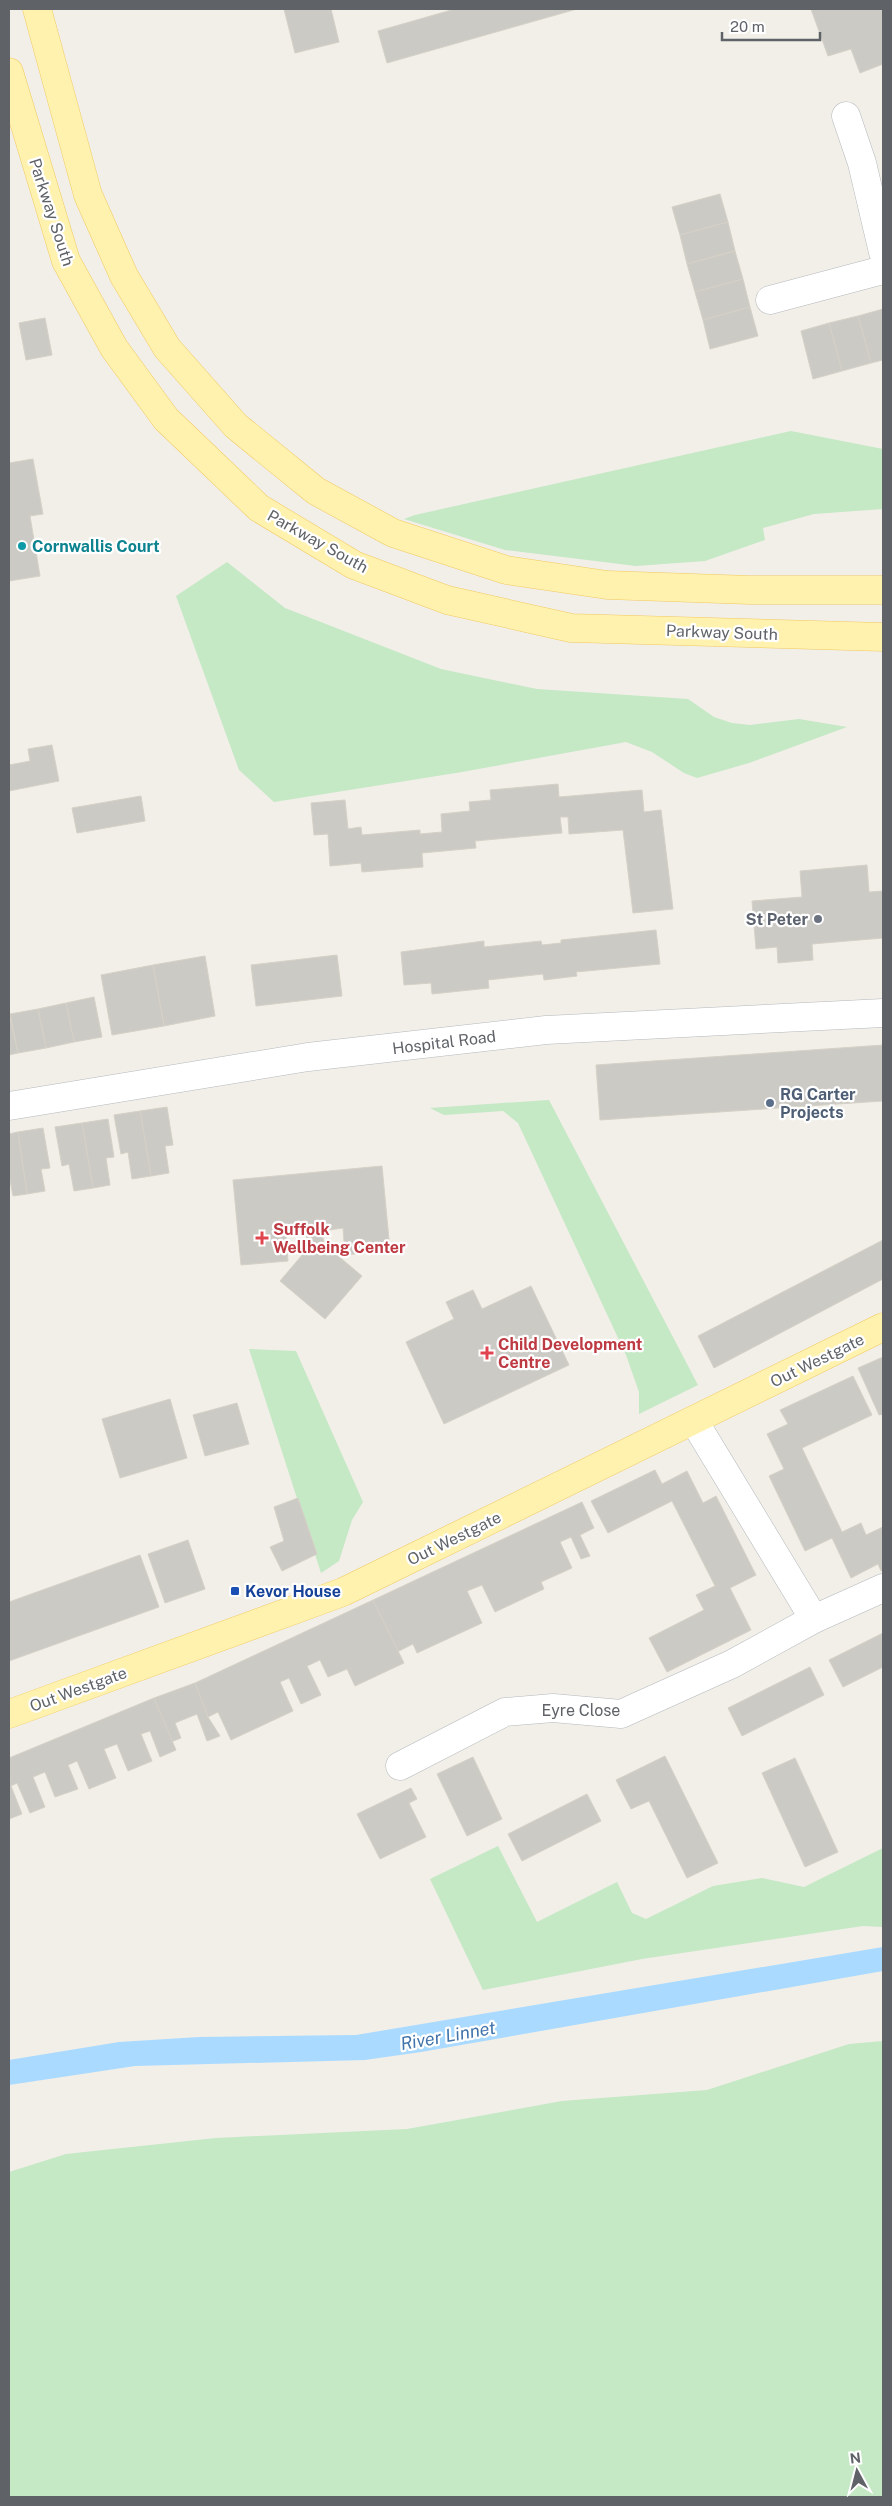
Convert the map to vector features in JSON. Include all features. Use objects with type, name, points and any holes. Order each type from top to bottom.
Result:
[{"type":"main road","points":[[37,9],[88,195],[124,276],[167,348],[229,419],[316,491],[393,533],[506,570],[607,586],[750,590],[883,590]]},
{"type":"main road","name":"Parkway South","points":[[9,72],[66,261],[114,348],[166,420],[259,508],[354,565],[447,600],[571,628],[883,637]]},
{"type":"main road","name":"Out Westgate","points":[[9,1714],[343,1592],[883,1327]]},
{"type":"street","points":[[846,116],[862,163],[883,252]]},
{"type":"street","points":[[770,300],[883,270]]},
{"type":"street","name":"Hospital Road","points":[[9,1106],[308,1057],[546,1030],[732,1019],[883,1013]]},
{"type":"street","points":[[694,1421],[814,1618]]},
{"type":"street","name":"Eyre Close","points":[[400,1766],[505,1712],[553,1708],[621,1714],[732,1664],[814,1618],[883,1588]]},
{"type":"green space","points":[[791,431],[883,449],[883,509],[814,514],[763,528],[765,540],[705,561],[636,566],[505,550],[404,519],[415,515]]},
{"type":"green space","points":[[227,562],[285,608],[441,669],[537,689],[688,699],[714,717],[732,723],[750,725],[799,719],[847,727],[749,763],[697,778],[684,773],[652,752],[626,742],[462,772],[274,802],[239,770],[176,596]]},
{"type":"green space","points":[[549,1100],[698,1385],[639,1414],[639,1392],[626,1355],[518,1123],[503,1111],[444,1115],[430,1108]]},
{"type":"green space","points":[[249,1349],[296,1351],[363,1502],[352,1520],[339,1561],[321,1573]]},
{"type":"green space","points":[[498,1846],[537,1922],[617,1882],[632,1913],[646,1919],[713,1886],[762,1878],[804,1887],[883,1848],[883,1927],[863,1926],[642,1959],[483,1990],[430,1879]]},
{"type":"green space","points":[[883,2041],[883,2497],[9,2497],[9,2172],[66,2154],[216,2138],[407,2129],[562,2101],[707,2090],[849,2044]]},
{"type":"water","name":"River Linnet","points":[[883,1947],[883,1971],[421,2052],[365,2060],[135,2066],[9,2085],[9,2060],[119,2042],[199,2037],[356,2035]]},
{"type":"building","points":[[284,9],[331,9],[339,42],[295,53]]},
{"type":"building","points":[[455,9],[577,9],[387,63],[378,31]]},
{"type":"building","points":[[811,9],[883,9],[883,64],[860,73],[851,49],[828,56]]},
{"type":"building","points":[[720,194],[728,222],[680,235],[672,207]]},
{"type":"building","points":[[728,222],[735,251],[687,264],[680,235]]},
{"type":"building","points":[[735,251],[743,279],[695,292],[687,264]]},
{"type":"building","points":[[743,279],[750,307],[703,320],[695,292]]},
{"type":"building","points":[[750,307],[758,336],[710,349],[703,320]]},
{"type":"building","points":[[883,309],[883,360],[871,363],[858,316]]},
{"type":"building","points":[[858,316],[871,363],[842,371],[829,323]]},
{"type":"building","points":[[45,318],[52,355],[26,360],[19,323]]},
{"type":"building","points":[[829,323],[842,371],[813,379],[801,331]]},
{"type":"building","name":"Cornwallis Court","points":[[33,459],[43,514],[30,516],[40,576],[9,581],[9,463]]},
{"type":"building","points":[[52,745],[59,781],[9,791],[9,765],[30,761],[28,749]]},
{"type":"building","points":[[558,784],[559,797],[642,790],[644,812],[661,810],[673,909],[633,913],[623,830],[569,834],[568,817],[560,817],[562,833],[475,841],[476,848],[422,853],[423,867],[362,872],[361,863],[330,866],[328,834],[314,835],[311,803],[345,800],[348,829],[361,827],[362,835],[420,830],[420,834],[442,832],[441,814],[470,811],[469,802],[491,800],[490,790]]},
{"type":"building","points":[[141,796],[145,821],[77,833],[72,808]]},
{"type":"building","name":"St Peter","points":[[867,865],[869,892],[883,891],[883,938],[812,944],[813,960],[778,963],[777,947],[756,949],[752,901],[802,897],[800,871]]},
{"type":"building","points":[[656,930],[660,964],[576,972],[577,976],[544,980],[543,974],[488,980],[489,988],[432,994],[431,983],[404,985],[401,952],[484,941],[484,947],[541,941],[542,945],[561,943],[561,940]]},
{"type":"building","points":[[337,955],[342,996],[256,1006],[251,965]]},
{"type":"building","points":[[205,956],[215,1016],[164,1026],[153,965]]},
{"type":"building","points":[[153,965],[164,1026],[112,1035],[101,975]]},
{"type":"building","points":[[94,997],[102,1037],[74,1042],[66,1003]]},
{"type":"building","points":[[66,1003],[74,1042],[46,1048],[38,1009]]},
{"type":"building","points":[[38,1009],[46,1048],[18,1053],[10,1014]]},
{"type":"building","points":[[9,1014],[18,1053],[9,1055]]},
{"type":"building","points":[[883,1045],[883,1101],[600,1120],[596,1065]]},
{"type":"building","points":[[167,1107],[173,1145],[165,1146],[169,1173],[151,1176],[140,1111]]},
{"type":"building","points":[[140,1111],[151,1176],[132,1179],[128,1152],[121,1154],[114,1115]]},
{"type":"building","points":[[108,1119],[114,1157],[106,1158],[110,1185],[93,1188],[82,1123]]},
{"type":"building","points":[[82,1123],[93,1188],[74,1191],[69,1164],[62,1166],[55,1127]]},
{"type":"building","points":[[43,1128],[50,1168],[41,1169],[45,1191],[27,1194],[18,1132]]},
{"type":"building","points":[[18,1132],[27,1194],[13,1196],[9,1175],[9,1134]]},
{"type":"building","name":"Suffolk Wellbeing Center","points":[[382,1166],[390,1250],[345,1255],[343,1228],[322,1231],[324,1244],[362,1276],[325,1319],[280,1281],[308,1248],[306,1231],[286,1233],[288,1261],[241,1265],[233,1180]]},
{"type":"building","points":[[883,1240],[883,1279],[714,1368],[698,1336]]},
{"type":"building","name":"Child Development Centre","points":[[531,1286],[569,1365],[444,1424],[406,1342],[454,1319],[446,1302],[473,1290],[482,1309]]},
{"type":"building","points":[[883,1357],[883,1414],[879,1415],[858,1368]]},
{"type":"building","points":[[853,1376],[872,1415],[802,1448],[842,1532],[861,1523],[866,1535],[883,1527],[883,1569],[881,1571],[878,1564],[851,1578],[832,1538],[805,1551],[769,1476],[784,1469],[767,1434],[788,1424],[780,1410]]},
{"type":"building","points":[[170,1399],[187,1458],[120,1478],[102,1419]]},
{"type":"building","points":[[237,1403],[249,1444],[205,1456],[193,1415]]},
{"type":"building","points":[[655,1470],[662,1484],[687,1471],[703,1503],[716,1496],[756,1575],[730,1588],[751,1630],[667,1672],[649,1638],[704,1610],[696,1595],[715,1586],[672,1501],[608,1533],[591,1501]]},
{"type":"building","points":[[298,1498],[317,1554],[282,1571],[270,1547],[284,1541],[274,1507]]},
{"type":"building","points":[[582,1502],[594,1528],[580,1535],[590,1556],[581,1559],[571,1537],[560,1542],[572,1568],[541,1582],[544,1589],[495,1612],[482,1585],[467,1591],[482,1623],[417,1653],[413,1644],[397,1652],[373,1600]]},
{"type":"building","points":[[188,1540],[205,1589],[165,1603],[148,1554]]},
{"type":"building","points":[[140,1555],[159,1607],[9,1661],[9,1602]]},
{"type":"building","points":[[373,1600],[404,1663],[355,1686],[347,1669],[328,1677],[320,1660],[307,1666],[321,1695],[301,1704],[289,1678],[280,1682],[293,1711],[231,1740],[218,1712],[208,1717],[195,1683]]},
{"type":"building","points":[[883,1633],[883,1667],[843,1687],[829,1660]]},
{"type":"building","points":[[810,1667],[824,1695],[742,1736],[728,1708]]},
{"type":"building","points":[[195,1683],[208,1717],[220,1736],[207,1741],[197,1714],[175,1723],[181,1738],[171,1742],[154,1698]]},
{"type":"building","points":[[154,1698],[176,1750],[160,1757],[150,1731],[141,1734],[152,1761],[128,1771],[117,1744],[104,1749],[116,1778],[89,1789],[77,1761],[68,1765],[78,1789],[55,1797],[45,1772],[33,1777],[45,1807],[30,1813],[17,1783],[11,1786],[22,1814],[9,1819],[9,1758]]},
{"type":"building","points":[[665,1756],[718,1863],[687,1878],[649,1801],[631,1809],[616,1780]]},
{"type":"building","points":[[473,1757],[502,1819],[467,1836],[437,1774]]},
{"type":"building","points":[[795,1758],[838,1852],[805,1867],[762,1773]]},
{"type":"building","points":[[411,1788],[417,1799],[409,1803],[426,1837],[380,1859],[357,1814]]},
{"type":"building","points":[[587,1794],[601,1821],[522,1861],[508,1834]]},
{"type":"place","name":"Cornwallis Court","points":[[22,546]]},
{"type":"place","name":"St Peter","points":[[818,919]]},
{"type":"place","name":"RG Carter Projects","points":[[770,1103]]},
{"type":"place","name":"Suffolk Wellbeing Center","points":[[262,1238]]},
{"type":"place","name":"Child Development Centre","points":[[487,1353]]},
{"type":"place","name":"Kevor House","points":[[235,1591]]}]
